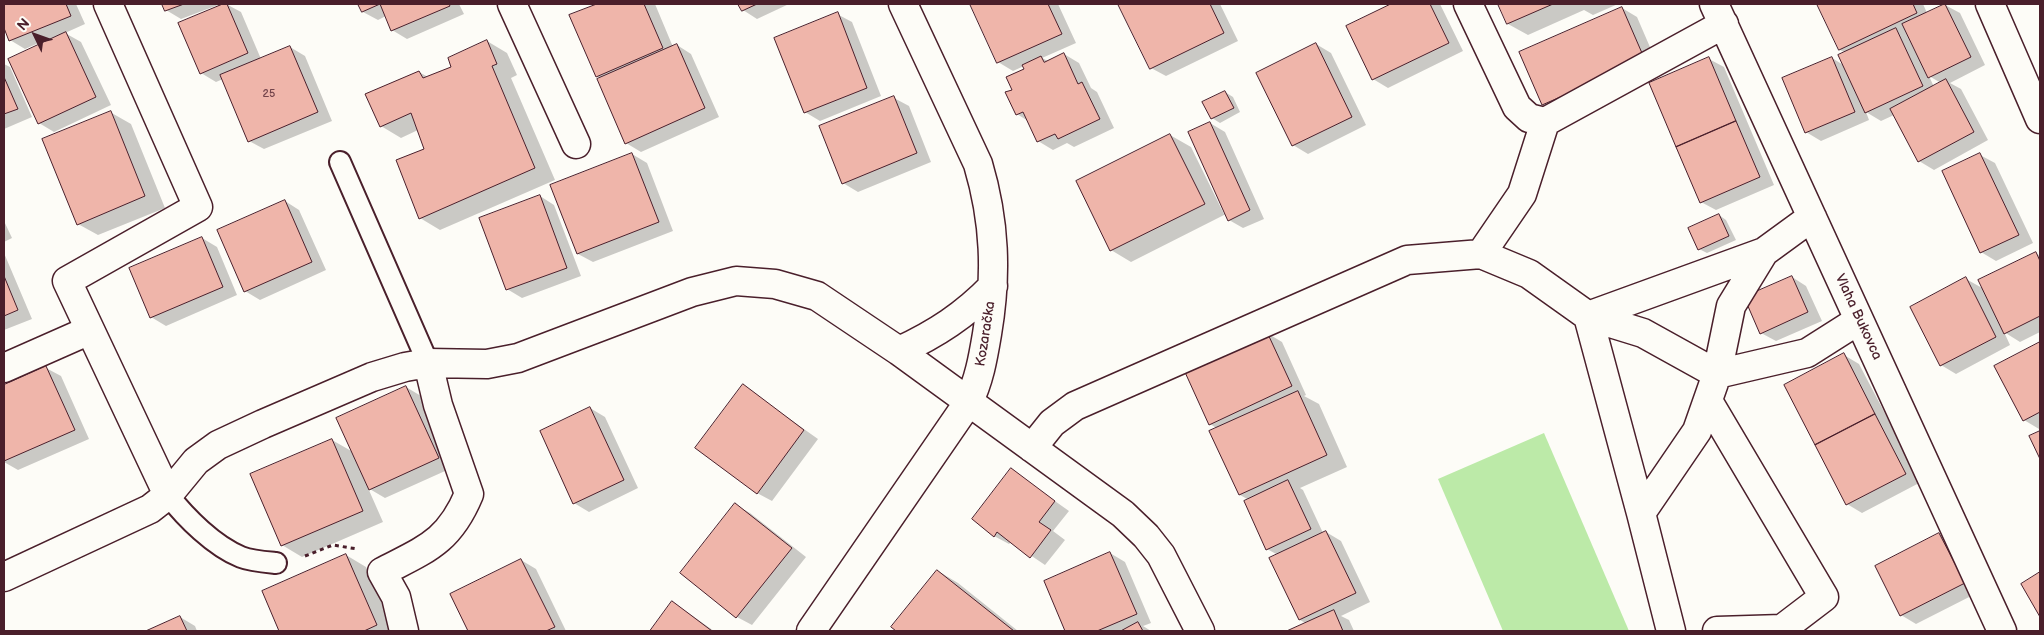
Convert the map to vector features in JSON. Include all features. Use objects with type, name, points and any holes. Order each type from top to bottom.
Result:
[{"type":"street","points":[[108,4],[198,208],[67,281],[168,495]]},
{"type":"street","points":[[512,4],[576,144]]},
{"type":"street","name":"Kozaračka","points":[[811,631],[968,403],[981,370],[994,286],[993,234],[989,205],[978,164],[903,4]]},
{"type":"street","points":[[1468,4],[1517,107],[1528,118],[1545,122]]},
{"type":"street","points":[[1990,4],[2040,119]]},
{"type":"street","points":[[1481,254],[1522,194],[1545,122],[1719,14]]},
{"type":"street","name":"Vlaha Bukovca","points":[[1719,14],[2002,631]]},
{"type":"street","points":[[1588,316],[1764,252],[1812,217]]},
{"type":"street","points":[[1641,513],[1697,431],[1717,374],[1731,306],[1764,252]]},
{"type":"street","points":[[1032,448],[1052,423],[1075,406],[1407,260],[1481,254],[1530,274],[1588,316],[1643,333],[1717,374],[1807,353],[1859,320]]},
{"type":"street","points":[[4,577],[129,520],[150,508],[168,495],[196,461],[218,445],[372,377],[405,367],[428,364],[487,364],[518,358],[692,292],[736,281],[775,284],[817,296],[899,351],[1123,514],[1146,536],[1161,555],[1200,631]]},
{"type":"street","points":[[899,351],[942,330],[974,307],[994,286]]},
{"type":"street","points":[[1588,316],[1671,631]]},
{"type":"street","points":[[4,368],[90,330]]},
{"type":"street","points":[[404,631],[396,597],[382,572],[432,546],[459,517],[469,494],[438,406],[428,364]]},
{"type":"street","points":[[1708,401],[1824,598],[1782,629],[1717,631]]},
{"type":"lane","points":[[340,162],[428,364]]},
{"type":"lane","points":[[168,495],[186,517],[213,539],[242,558],[276,564]]},
{"type":"path","points":[[276,564],[333,545],[364,550],[382,572]]},
{"type":"green space","points":[[1544,433],[1629,631],[1503,631],[1438,479]]},
{"type":"building","points":[[4,4],[66,4],[71,16],[9,41],[4,28]]},
{"type":"building","points":[[162,4],[184,4],[165,11]]},
{"type":"building","points":[[227,4],[248,53],[200,74],[178,23]]},
{"type":"building","points":[[358,4],[380,4],[362,12]]},
{"type":"building","points":[[380,4],[449,4],[450,6],[391,31]]},
{"type":"building","points":[[597,4],[644,4],[663,48],[596,77],[569,15]]},
{"type":"building","points":[[738,4],[757,4],[742,11]]},
{"type":"building","points":[[970,4],[1048,4],[1062,34],[997,63]]},
{"type":"building","points":[[1118,4],[1210,4],[1224,33],[1150,69]]},
{"type":"building","points":[[1391,4],[1430,4],[1449,43],[1372,80],[1346,26]]},
{"type":"building","points":[[1498,4],[1553,4],[1507,24]]},
{"type":"building","points":[[1817,4],[1913,4],[1917,13],[1839,50]]},
{"type":"building","points":[[1945,4],[1971,57],[1928,78],[1902,24]]},
{"type":"building","points":[[1622,7],[1645,60],[1542,105],[1519,52]]},
{"type":"building","points":[[838,12],[867,88],[804,113],[774,38]]},
{"type":"building","points":[[1896,28],[1923,86],[1865,113],[1838,55]]},
{"type":"building","points":[[66,32],[96,97],[38,124],[8,59]]},
{"type":"building","points":[[487,40],[497,64],[492,66],[535,168],[419,219],[396,160],[424,149],[411,113],[380,127],[365,94],[419,71],[423,78],[451,67],[448,58]]},
{"type":"building","points":[[1316,43],[1352,117],[1292,146],[1256,73]]},
{"type":"building","points":[[677,44],[705,108],[625,144],[597,79]]},
{"type":"building","points":[[290,46],[318,112],[248,142],[220,75]]},
{"type":"building","points":[[1064,53],[1078,84],[1082,82],[1100,119],[1058,139],[1055,134],[1037,142],[1023,112],[1016,115],[1005,92],[1012,90],[1006,77],[1024,69],[1022,65],[1041,56],[1044,62]]},
{"type":"building","points":[[1709,57],[1736,121],[1676,147],[1649,83]]},
{"type":"building","points":[[1832,57],[1855,112],[1805,133],[1782,78]]},
{"type":"building","points":[[4,77],[18,109],[4,114]]},
{"type":"building","points":[[1946,79],[1974,132],[1918,162],[1890,109]]},
{"type":"building","points":[[1225,91],[1234,108],[1211,119],[1202,102]]},
{"type":"building","points":[[894,96],[917,153],[842,184],[819,126]]},
{"type":"building","points":[[111,111],[145,196],[77,225],[42,139]]},
{"type":"building","points":[[1736,121],[1760,177],[1700,203],[1676,147]]},
{"type":"building","points":[[1210,122],[1250,210],[1228,221],[1188,132]]},
{"type":"building","points":[[1170,134],[1205,204],[1110,251],[1076,181]]},
{"type":"building","points":[[632,153],[659,222],[577,254],[550,185]]},
{"type":"building","points":[[1980,153],[2019,235],[1980,253],[1942,171]]},
{"type":"building","points":[[540,195],[567,268],[506,290],[479,218]]},
{"type":"building","points":[[285,200],[312,262],[244,292],[217,230]]},
{"type":"building","points":[[1719,214],[1729,236],[1698,250],[1688,228]]},
{"type":"building","points":[[202,237],[223,287],[150,318],[129,268]]},
{"type":"building","points":[[2036,252],[2040,261],[2040,316],[2004,334],[1978,280]]},
{"type":"building","points":[[4,276],[18,310],[4,316]]},
{"type":"building","points":[[1792,276],[1808,312],[1760,334],[1744,297]]},
{"type":"building","points":[[1966,277],[1996,337],[1940,366],[1910,307]]},
{"type":"building","points":[[1267,332],[1292,386],[1209,425],[1184,370]]},
{"type":"building","points":[[2040,342],[2040,412],[2023,421],[1994,366]]},
{"type":"building","points":[[1844,353],[1875,414],[1815,445],[1784,385]]},
{"type":"building","points":[[46,366],[75,430],[4,461],[4,385]]},
{"type":"building","points":[[743,384],[804,430],[757,494],[695,448]]},
{"type":"building","points":[[406,386],[439,458],[369,490],[336,418]]},
{"type":"building","points":[[1298,391],[1327,455],[1239,495],[1209,431]]},
{"type":"building","points":[[590,407],[624,480],[573,504],[540,431]]},
{"type":"building","points":[[1875,414],[1906,474],[1846,505],[1815,445]]},
{"type":"building","points":[[2040,431],[2040,459],[2029,436]]},
{"type":"building","points":[[332,439],[363,511],[281,546],[250,474]]},
{"type":"building","points":[[1011,468],[1055,501],[1039,522],[1051,530],[1030,558],[997,532],[994,537],[972,519]]},
{"type":"building","points":[[1288,480],[1311,529],[1266,550],[1244,501]]},
{"type":"building","points":[[735,503],[792,548],[736,618],[680,573]]},
{"type":"building","points":[[1326,531],[1356,593],[1299,620],[1269,558]]},
{"type":"building","points":[[1939,533],[1965,583],[1900,616],[1875,566]]},
{"type":"building","points":[[1110,552],[1137,614],[1097,631],[1065,631],[1044,581]]},
{"type":"building","points":[[346,554],[377,625],[364,631],[279,631],[262,591]]},
{"type":"building","points":[[521,559],[555,627],[546,631],[468,631],[450,594]]},
{"type":"building","points":[[937,570],[1014,631],[896,631],[891,627]]},
{"type":"building","points":[[2040,572],[2040,617],[2021,584]]},
{"type":"building","points":[[672,601],[712,631],[650,631]]},
{"type":"building","points":[[1334,610],[1343,631],[1287,631]]},
{"type":"building","points":[[180,616],[187,631],[146,631]]},
{"type":"building","points":[[1138,622],[1143,631],[1121,631]]}]
